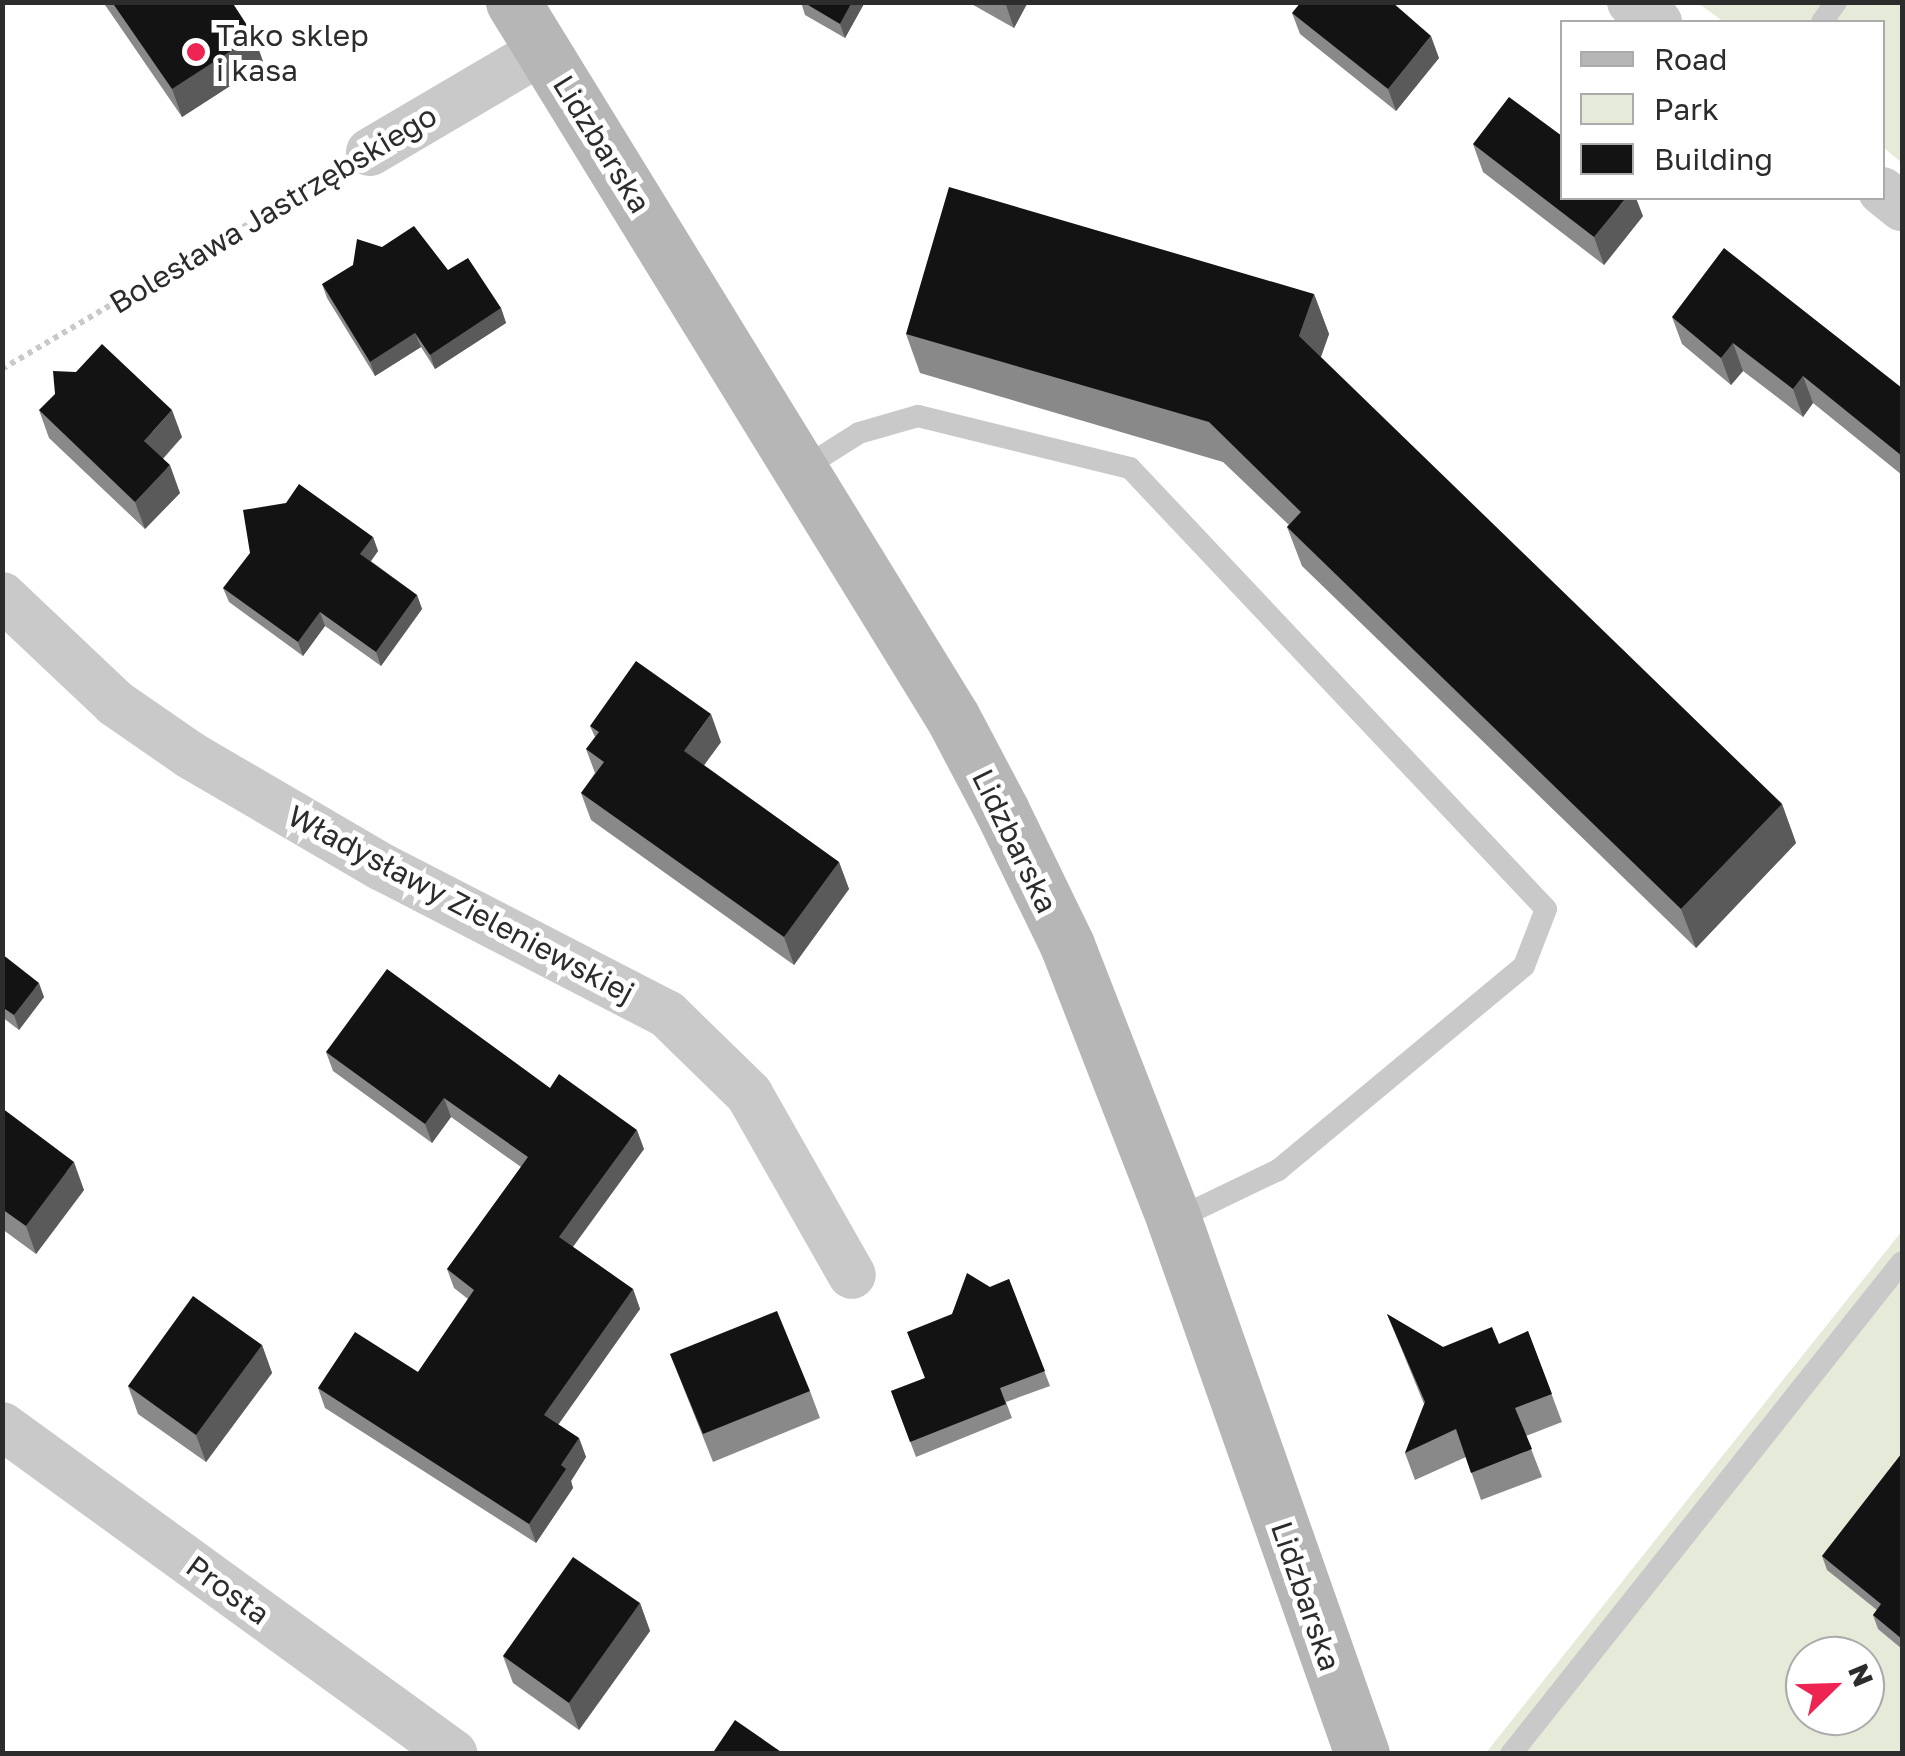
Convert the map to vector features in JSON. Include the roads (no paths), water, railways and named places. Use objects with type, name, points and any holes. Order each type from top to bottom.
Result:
[{"type":"main road","name":"Lidzbarska","points":[[513,2],[953,718],[1002,811],[1066,945],[1174,1220],[1362,1754]]},
{"type":"street","points":[[1631,2],[1655,20]]},
{"type":"street","name":"Bolesława Jastrzębskiego","points":[[370,152],[544,50]]},
{"type":"street","name":"Władysławy Zieleniewskiej","points":[[2,596],[115,703],[190,754],[382,867],[666,1014],[749,1094],[852,1274]]},
{"type":"street","name":"Prosta","points":[[2,1426],[454,1754]]},
{"type":"lane","points":[[802,469],[859,433],[918,416],[1130,468],[1546,909],[1524,966],[1494,992],[1278,1170],[1174,1220]]},
{"type":"lane","points":[[1511,1754],[1902,1262]]},
{"type":"place","name":"Tako sklep i kasa","points":[[196,52]]}]
